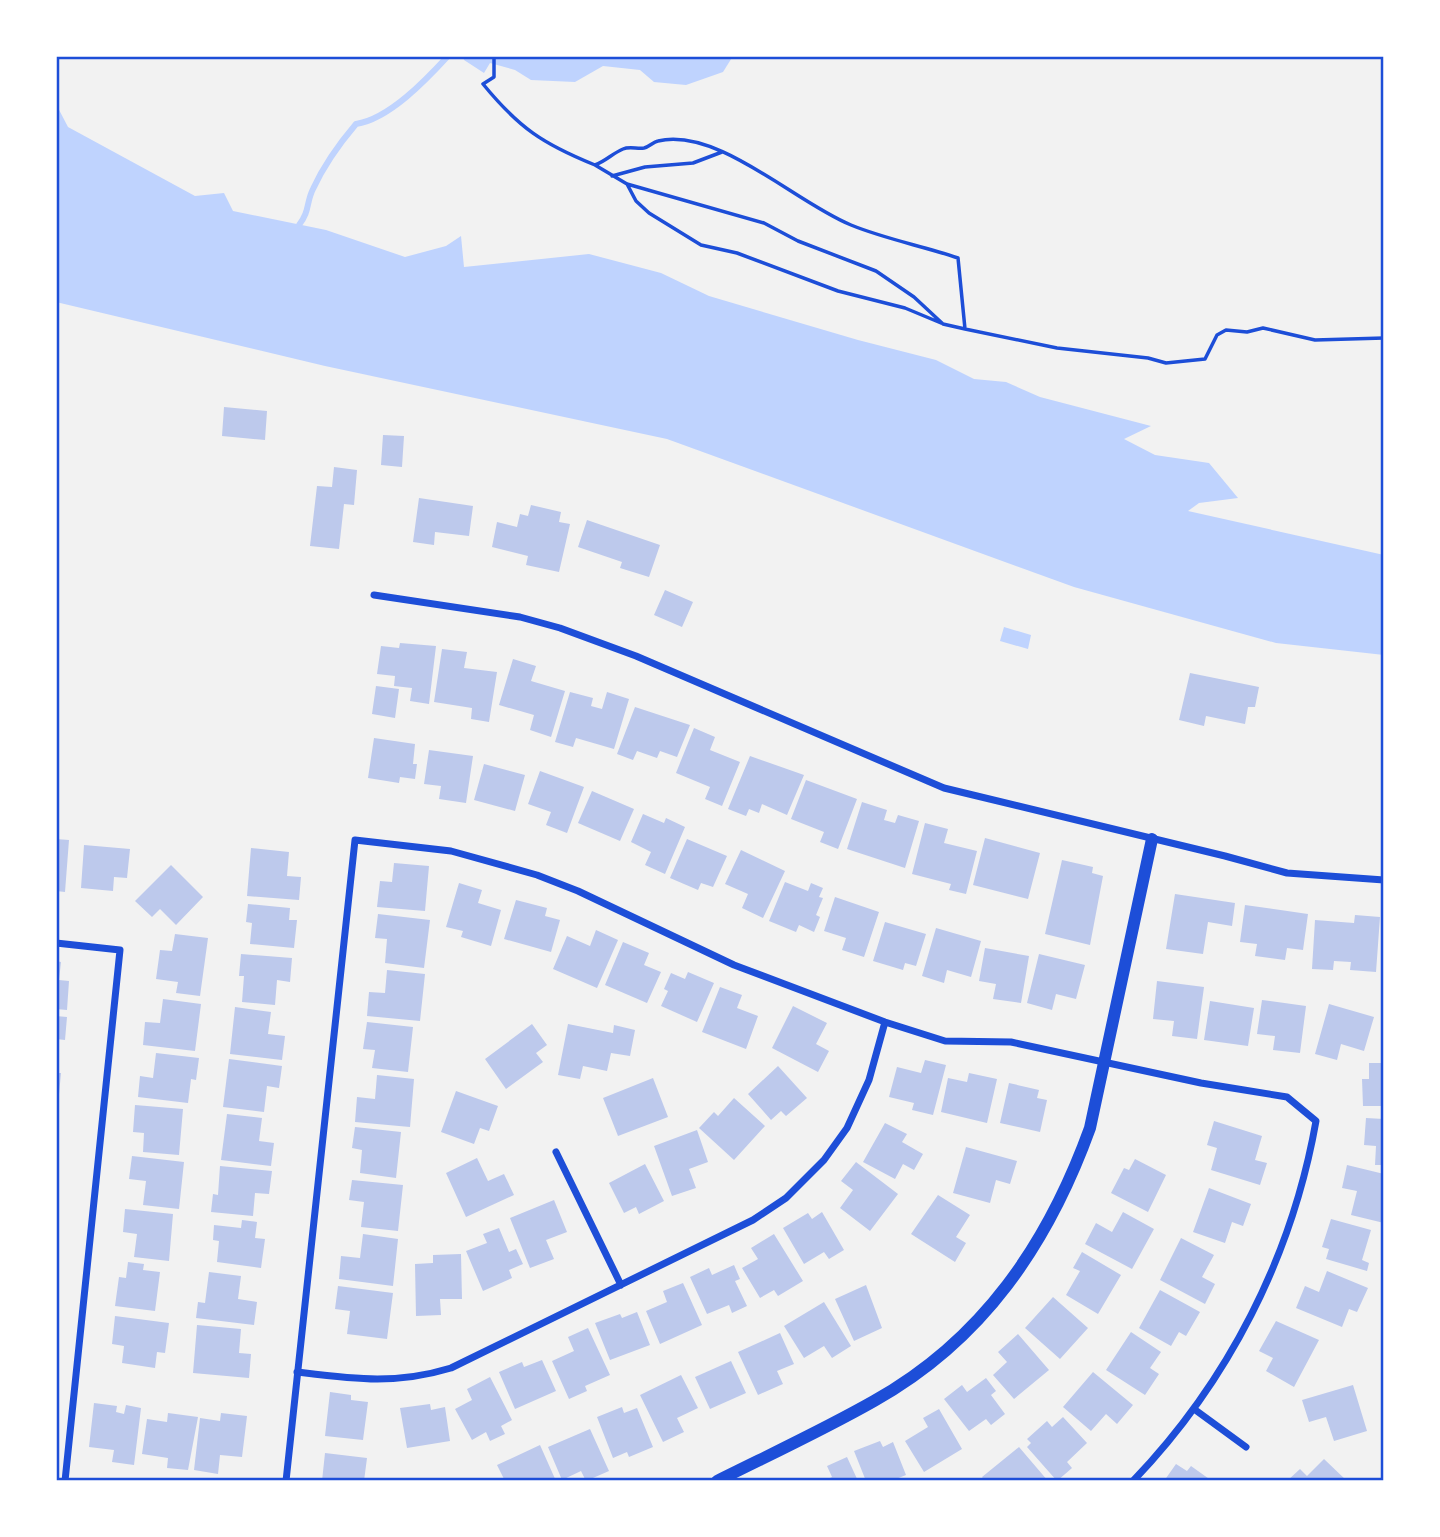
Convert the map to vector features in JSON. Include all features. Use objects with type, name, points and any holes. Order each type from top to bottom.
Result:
[{"type":"street","points":[[374,594],[520,617],[560,628],[636,656],[944,788],[1287,873],[1384,880]]},
{"type":"street","points":[[717,1481],[875,1401],[942,1355],[1009,1285],[1053,1218],[1090,1128],[1152,839]]},
{"type":"street","points":[[286,1481],[355,840],[451,851],[537,875],[578,891],[734,965],[885,1022],[945,1041],[1011,1042],[1105,1063],[1287,1097],[1316,1121],[1301,1189],[1269,1279],[1241,1336],[1194,1409],[1133,1481]]},
{"type":"street","points":[[56,943],[120,950],[65,1481]]},
{"type":"street","points":[[297,1372],[372,1381],[420,1377],[451,1368],[752,1220],[806,1180],[824,1160],[859,1104],[885,1022]]},
{"type":"street","points":[[556,1152],[621,1285]]},
{"type":"street","points":[[1194,1409],[1247,1447]]},
{"type":"path","points":[[494,56],[494,77],[483,83],[511,118],[554,148],[595,164],[627,184],[764,223],[797,241],[876,271],[914,297],[943,324]]},
{"type":"path","points":[[595,164],[609,160],[624,148],[644,148],[659,141],[697,143],[724,151],[749,164],[800,200],[852,225],[958,258],[965,329]]},
{"type":"path","points":[[612,176],[645,167],[693,163],[724,151]]},
{"type":"path","points":[[627,184],[636,201],[649,213],[701,245],[737,253],[838,291],[905,307],[943,324],[1058,348],[1149,358],[1166,363],[1205,359],[1217,335],[1226,330],[1247,332],[1263,328],[1315,340],[1384,338]]},
{"type":"water","points":[[463,56],[733,56],[723,72],[686,85],[654,82],[640,70],[603,66],[575,82],[531,80],[515,70],[490,63],[484,73],[464,60]]},
{"type":"water","points":[[56,104],[68,127],[195,196],[224,193],[233,211],[326,230],[405,257],[446,246],[461,236],[464,267],[589,254],[661,273],[709,296],[936,360],[974,379],[1006,382],[1040,397],[1151,426],[1124,439],[1155,455],[1209,463],[1238,498],[1199,503],[1188,511],[1384,555],[1384,655],[1276,643],[1074,587],[667,439],[325,366],[56,302]]},
{"type":"water","points":[[1004,627],[1031,635],[1028,649],[1000,641]]},
{"type":"building","points":[[224,407],[267,411],[265,440],[222,436]]},
{"type":"building","points":[[383,435],[404,436],[402,467],[381,465]]},
{"type":"building","points":[[334,467],[357,470],[354,505],[344,504],[339,549],[310,546],[317,486],[332,487]]},
{"type":"building","points":[[419,498],[473,506],[469,536],[435,532],[434,545],[413,542]]},
{"type":"building","points":[[531,505],[561,512],[559,522],[570,524],[559,572],[526,565],[528,556],[492,547],[497,522],[517,527],[520,514],[528,516]]},
{"type":"building","points":[[587,520],[660,545],[649,577],[620,568],[622,562],[578,547]]},
{"type":"building","points":[[665,590],[693,602],[682,627],[654,615]]},
{"type":"building","points":[[400,643],[436,646],[429,704],[410,701],[412,688],[394,686],[395,676],[377,674],[381,646],[399,648]]},
{"type":"building","points":[[442,649],[467,652],[464,668],[497,672],[489,722],[471,719],[472,708],[434,702]]},
{"type":"building","points":[[513,659],[536,666],[531,681],[565,691],[551,737],[530,730],[534,715],[499,705]]},
{"type":"building","points":[[1190,673],[1259,687],[1255,707],[1248,707],[1245,724],[1206,716],[1204,726],[1179,720]]},
{"type":"building","points":[[376,686],[399,689],[395,718],[372,714]]},
{"type":"building","points":[[570,692],[593,698],[591,706],[602,709],[607,692],[629,699],[614,749],[576,738],[573,747],[555,742]]},
{"type":"building","points":[[635,707],[690,725],[677,757],[660,751],[657,758],[637,751],[633,760],[617,754]]},
{"type":"building","points":[[694,728],[715,737],[710,750],[740,762],[722,806],[705,799],[710,787],[676,773]]},
{"type":"building","points":[[374,738],[415,744],[415,779],[400,777],[399,783],[368,778]]},
{"type":"building","points":[[429,750],[473,756],[466,803],[439,799],[441,786],[424,784]]},
{"type":"building","points":[[750,756],[804,775],[787,815],[762,804],[759,813],[749,809],[746,816],[728,809]]},
{"type":"building","points":[[484,764],[525,775],[515,811],[474,800]]},
{"type":"building","points":[[540,771],[584,787],[567,833],[546,825],[551,812],[528,804]]},
{"type":"building","points":[[806,780],[857,799],[838,849],[820,842],[824,832],[791,819]]},
{"type":"building","points":[[592,791],[634,809],[620,841],[578,823]]},
{"type":"building","points":[[862,802],[887,810],[884,820],[895,823],[898,815],[919,821],[905,868],[847,849]]},
{"type":"building","points":[[643,814],[664,823],[666,818],[685,827],[665,874],[645,865],[651,852],[631,842]]},
{"type":"building","points":[[925,823],[948,829],[944,843],[977,851],[966,894],[949,890],[951,884],[912,874]]},
{"type":"building","points":[[985,838],[1040,853],[1028,899],[973,885]]},
{"type":"building","points":[[56,839],[69,840],[65,892],[56,891]]},
{"type":"building","points":[[687,839],[727,856],[713,887],[701,883],[698,890],[670,878]]},
{"type":"building","points":[[84,845],[130,849],[127,878],[114,877],[113,891],[81,888]]},
{"type":"building","points":[[251,848],[289,852],[287,876],[301,877],[299,900],[247,896]]},
{"type":"building","points":[[741,850],[785,871],[763,918],[742,908],[748,894],[725,884]]},
{"type":"building","points":[[1062,860],[1093,867],[1092,873],[1103,876],[1090,945],[1045,934]]},
{"type":"building","points":[[394,863],[429,866],[425,911],[377,907],[380,881],[392,882]]},
{"type":"building","points":[[171,865],[203,897],[176,925],[160,909],[152,917],[135,901]]},
{"type":"building","points":[[785,882],[808,891],[811,883],[823,888],[819,897],[823,898],[816,915],[820,917],[814,932],[799,925],[796,932],[769,921]]},
{"type":"building","points":[[459,883],[482,890],[478,903],[501,910],[491,946],[461,937],[463,931],[446,927]]},
{"type":"building","points":[[1175,894],[1235,903],[1232,926],[1208,922],[1203,954],[1166,949]]},
{"type":"building","points":[[835,897],[879,912],[864,957],[842,950],[846,938],[824,931]]},
{"type":"building","points":[[516,900],[547,908],[545,916],[560,920],[551,952],[504,939]]},
{"type":"building","points":[[248,904],[290,908],[289,920],[297,920],[294,948],[250,944],[252,923],[246,922]]},
{"type":"building","points":[[1245,905],[1308,914],[1303,950],[1287,948],[1285,960],[1255,956],[1257,944],[1240,942]]},
{"type":"building","points":[[378,914],[430,920],[424,968],[385,963],[387,939],[375,938]]},
{"type":"building","points":[[1355,915],[1380,917],[1376,972],[1350,970],[1351,962],[1334,961],[1333,970],[1312,969],[1315,920],[1354,923]]},
{"type":"building","points":[[885,922],[926,934],[916,966],[905,963],[903,970],[873,961]]},
{"type":"building","points":[[936,928],[981,941],[971,977],[947,970],[944,983],[922,976]]},
{"type":"building","points":[[596,930],[618,940],[597,988],[553,969],[567,936],[590,946]]},
{"type":"building","points":[[175,934],[208,938],[200,996],[176,993],[178,982],[156,979],[160,950],[172,951]]},
{"type":"building","points":[[623,942],[649,953],[644,965],[661,972],[647,1003],[605,985]]},
{"type":"building","points":[[985,948],[1029,956],[1021,1003],[993,999],[996,984],[979,981]]},
{"type":"building","points":[[241,954],[292,958],[290,982],[277,980],[275,1005],[242,1002],[244,976],[239,976]]},
{"type":"building","points":[[1039,954],[1085,965],[1076,999],[1056,994],[1052,1010],[1027,1003]]},
{"type":"building","points":[[56,961],[61,962],[59,980],[69,981],[67,1010],[56,1009]]},
{"type":"building","points":[[387,970],[425,974],[420,1021],[367,1016],[369,992],[385,993]]},
{"type":"building","points":[[688,972],[714,983],[697,1022],[661,1006],[668,991],[664,989],[671,973],[685,979]]},
{"type":"building","points":[[1157,981],[1204,987],[1197,1039],[1172,1036],[1174,1021],[1153,1019]]},
{"type":"building","points":[[720,987],[742,995],[737,1008],[758,1016],[746,1049],[702,1032]]},
{"type":"building","points":[[163,999],[201,1004],[195,1051],[143,1045],[145,1022],[160,1023]]},
{"type":"building","points":[[1262,1000],[1306,1006],[1300,1053],[1273,1050],[1275,1036],[1257,1034]]},
{"type":"building","points":[[1210,1001],[1254,1008],[1248,1046],[1204,1040]]},
{"type":"building","points":[[1329,1004],[1374,1017],[1364,1051],[1341,1044],[1337,1060],[1315,1054]]},
{"type":"building","points":[[793,1006],[827,1023],[816,1044],[829,1051],[818,1072],[772,1048]]},
{"type":"building","points":[[235,1007],[271,1012],[268,1034],[285,1036],[282,1060],[230,1054]]},
{"type":"building","points":[[56,1016],[67,1017],[65,1040],[56,1039]]},
{"type":"building","points":[[367,1022],[413,1027],[408,1072],[372,1068],[375,1050],[363,1049]]},
{"type":"building","points":[[532,1024],[547,1045],[536,1053],[543,1062],[506,1089],[485,1059]]},
{"type":"building","points":[[568,1024],[613,1033],[614,1025],[635,1030],[630,1056],[611,1053],[607,1071],[583,1066],[580,1079],[558,1075]]},
{"type":"building","points":[[156,1053],[199,1058],[196,1080],[191,1079],[188,1103],[138,1097],[140,1076],[153,1078]]},
{"type":"building","points":[[229,1059],[282,1066],[279,1088],[267,1086],[264,1112],[223,1107]]},
{"type":"building","points":[[925,1060],[946,1065],[933,1115],[912,1110],[914,1103],[889,1097],[897,1067],[921,1073]]},
{"type":"building","points":[[1369,1063],[1384,1063],[1384,1106],[1363,1106],[1362,1079],[1369,1079]]},
{"type":"building","points":[[778,1066],[807,1098],[786,1116],[781,1111],[771,1120],[748,1094]]},
{"type":"building","points":[[56,1073],[61,1073],[58,1105],[56,1105]]},
{"type":"building","points":[[969,1073],[997,1079],[987,1123],[941,1112],[948,1078],[967,1082]]},
{"type":"building","points":[[377,1075],[414,1079],[410,1127],[355,1122],[357,1097],[375,1099]]},
{"type":"building","points":[[653,1078],[668,1117],[618,1136],[603,1098]]},
{"type":"building","points":[[1009,1083],[1039,1090],[1037,1098],[1047,1100],[1040,1132],[1000,1123]]},
{"type":"building","points":[[456,1091],[498,1106],[489,1131],[480,1128],[474,1144],[441,1132]]},
{"type":"building","points":[[734,1098],[765,1126],[734,1160],[699,1128],[714,1112],[718,1116]]},
{"type":"building","points":[[135,1105],[183,1109],[179,1155],[143,1152],[144,1133],[133,1132]]},
{"type":"building","points":[[227,1114],[262,1118],[259,1141],[274,1143],[271,1166],[221,1160]]},
{"type":"building","points":[[1366,1118],[1384,1119],[1384,1165],[1375,1165],[1376,1146],[1364,1145]]},
{"type":"building","points":[[1214,1121],[1262,1136],[1255,1160],[1267,1163],[1260,1185],[1211,1170],[1217,1148],[1207,1145]]},
{"type":"building","points":[[885,1123],[907,1134],[902,1142],[923,1154],[914,1170],[903,1164],[895,1179],[863,1162]]},
{"type":"building","points":[[355,1127],[401,1132],[396,1178],[360,1173],[362,1150],[352,1148]]},
{"type":"building","points":[[697,1130],[708,1162],[689,1169],[696,1188],[672,1196],[654,1146]]},
{"type":"building","points":[[966,1147],[1017,1161],[1010,1184],[996,1180],[990,1203],[953,1193]]},
{"type":"building","points":[[132,1156],[184,1162],[179,1209],[143,1205],[146,1181],[129,1179]]},
{"type":"building","points":[[477,1158],[488,1181],[504,1174],[514,1195],[466,1217],[446,1173]]},
{"type":"building","points":[[1135,1159],[1166,1175],[1148,1212],[1111,1193],[1124,1168],[1129,1170]]},
{"type":"building","points":[[856,1162],[898,1194],[870,1231],[840,1208],[853,1190],[841,1181]]},
{"type":"building","points":[[645,1164],[664,1201],[639,1214],[636,1207],[624,1213],[609,1183]]},
{"type":"building","points":[[1347,1165],[1384,1174],[1384,1223],[1351,1215],[1357,1191],[1342,1188]]},
{"type":"building","points":[[220,1166],[272,1171],[269,1194],[255,1193],[253,1216],[211,1212],[213,1194],[218,1195]]},
{"type":"building","points":[[352,1180],[403,1185],[398,1231],[361,1227],[364,1202],[349,1200]]},
{"type":"building","points":[[1209,1188],[1251,1204],[1243,1226],[1232,1222],[1225,1243],[1193,1232]]},
{"type":"building","points":[[938,1195],[970,1215],[956,1237],[966,1243],[955,1262],[911,1234]]},
{"type":"building","points":[[554,1200],[567,1232],[546,1240],[554,1259],[530,1268],[510,1218]]},
{"type":"building","points":[[125,1209],[173,1214],[169,1261],[134,1257],[137,1234],[123,1232]]},
{"type":"building","points":[[822,1212],[844,1250],[829,1259],[824,1252],[804,1264],[783,1228],[808,1213],[812,1219]]},
{"type":"building","points":[[1123,1212],[1154,1229],[1132,1269],[1085,1244],[1096,1223],[1112,1232]]},
{"type":"building","points":[[1331,1219],[1371,1230],[1362,1260],[1369,1263],[1367,1271],[1326,1259],[1329,1249],[1322,1247]]},
{"type":"building","points":[[242,1220],[257,1222],[255,1238],[265,1239],[261,1268],[217,1262],[219,1241],[213,1240],[214,1225],[241,1228]]},
{"type":"building","points":[[499,1228],[509,1252],[516,1249],[523,1264],[509,1270],[512,1278],[483,1291],[466,1251],[487,1243],[483,1234]]},
{"type":"building","points":[[363,1234],[398,1239],[393,1286],[339,1279],[341,1256],[360,1258]]},
{"type":"building","points":[[774,1234],[803,1281],[778,1296],[774,1290],[760,1298],[742,1268],[758,1259],[751,1248]]},
{"type":"building","points":[[1181,1238],[1214,1255],[1202,1277],[1215,1284],[1205,1304],[1160,1280]]},
{"type":"building","points":[[1082,1252],[1121,1275],[1098,1314],[1066,1295],[1080,1271],[1073,1268]]},
{"type":"building","points":[[461,1254],[462,1299],[440,1299],[441,1315],[416,1316],[415,1264],[433,1263],[433,1255]]},
{"type":"building","points":[[128,1262],[144,1264],[143,1270],[160,1272],[155,1311],[115,1306],[119,1277],[126,1278]]},
{"type":"building","points":[[734,1265],[740,1279],[735,1281],[747,1306],[732,1313],[729,1305],[707,1314],[690,1277],[709,1268],[712,1275]]},
{"type":"building","points":[[1327,1271],[1368,1288],[1357,1312],[1349,1309],[1342,1327],[1296,1308],[1305,1286],[1319,1292]]},
{"type":"building","points":[[209,1272],[241,1276],[238,1299],[257,1302],[254,1325],[196,1318],[198,1302],[205,1303]]},
{"type":"building","points":[[683,1283],[702,1325],[660,1344],[646,1311],[667,1302],[663,1291]]},
{"type":"building","points":[[866,1285],[882,1328],[854,1341],[835,1299]]},
{"type":"building","points":[[338,1286],[393,1293],[387,1339],[347,1334],[350,1311],[335,1309]]},
{"type":"building","points":[[1160,1290],[1200,1312],[1186,1336],[1179,1332],[1171,1346],[1139,1328]]},
{"type":"building","points":[[1053,1297],[1088,1328],[1060,1359],[1025,1328]]},
{"type":"building","points":[[824,1302],[851,1346],[832,1358],[824,1346],[804,1358],[784,1326]]},
{"type":"building","points":[[637,1312],[650,1345],[610,1360],[595,1323],[620,1314],[622,1318]]},
{"type":"building","points":[[115,1316],[169,1323],[165,1353],[157,1352],[155,1368],[122,1363],[124,1346],[112,1344]]},
{"type":"building","points":[[1276,1321],[1319,1340],[1294,1387],[1266,1371],[1273,1358],[1259,1351]]},
{"type":"building","points":[[197,1325],[241,1329],[239,1353],[251,1354],[249,1378],[193,1373]]},
{"type":"building","points":[[588,1328],[610,1375],[585,1386],[587,1391],[569,1399],[552,1361],[574,1351],[568,1337]]},
{"type":"building","points":[[1131,1332],[1161,1352],[1150,1368],[1159,1374],[1145,1395],[1106,1370]]},
{"type":"building","points":[[780,1333],[794,1364],[777,1371],[783,1384],[758,1395],[738,1352]]},
{"type":"building","points":[[1018,1334],[1049,1370],[1014,1399],[993,1375],[1007,1362],[998,1352]]},
{"type":"building","points":[[542,1360],[556,1391],[515,1409],[499,1372],[522,1362],[524,1367]]},
{"type":"building","points":[[731,1361],[746,1393],[710,1409],[695,1377]]},
{"type":"building","points":[[1093,1372],[1133,1405],[1117,1424],[1106,1414],[1091,1431],[1063,1407]]},
{"type":"building","points":[[681,1375],[698,1408],[677,1418],[684,1432],[663,1442],[640,1395]]},
{"type":"building","points":[[490,1377],[512,1420],[501,1426],[505,1434],[490,1441],[486,1432],[472,1440],[455,1409],[472,1400],[467,1389]]},
{"type":"building","points":[[986,1378],[996,1391],[991,1395],[1005,1414],[991,1425],[986,1419],[969,1431],[944,1399],[962,1385],[967,1392]]},
{"type":"building","points":[[1353,1385],[1367,1431],[1334,1441],[1326,1417],[1309,1422],[1302,1400]]},
{"type":"building","points":[[330,1392],[351,1395],[351,1400],[368,1402],[363,1440],[325,1436]]},
{"type":"building","points":[[94,1403],[117,1406],[116,1412],[124,1414],[126,1405],[141,1408],[134,1465],[112,1462],[114,1450],[89,1447]]},
{"type":"building","points":[[430,1404],[431,1410],[445,1407],[450,1441],[407,1448],[400,1408]]},
{"type":"building","points":[[622,1407],[624,1413],[637,1408],[653,1447],[629,1457],[627,1452],[613,1458],[597,1417]]},
{"type":"building","points":[[939,1409],[962,1449],[924,1472],[905,1441],[928,1427],[923,1418]]},
{"type":"building","points":[[168,1413],[198,1417],[188,1470],[167,1468],[168,1458],[142,1454],[147,1419],[167,1422]]},
{"type":"building","points":[[221,1413],[247,1416],[242,1457],[220,1455],[218,1474],[194,1470],[200,1418],[220,1421]]},
{"type":"building","points":[[1063,1417],[1087,1443],[1067,1462],[1072,1468],[1057,1481],[1027,1447],[1031,1443],[1027,1439],[1047,1421],[1052,1427]]},
{"type":"building","points":[[590,1429],[609,1471],[586,1481],[581,1471],[562,1480],[548,1447]]},
{"type":"building","points":[[880,1441],[883,1447],[893,1442],[906,1475],[891,1481],[866,1481],[854,1451]]},
{"type":"building","points":[[540,1445],[556,1481],[505,1481],[497,1465]]},
{"type":"building","points":[[1019,1447],[1048,1481],[985,1481],[982,1477]]},
{"type":"building","points":[[325,1453],[367,1458],[364,1481],[322,1481]]},
{"type":"building","points":[[847,1457],[858,1481],[824,1481],[832,1477],[827,1466]]},
{"type":"building","points":[[1324,1459],[1347,1481],[1287,1481],[1300,1469],[1307,1476]]},
{"type":"building","points":[[1176,1464],[1187,1471],[1191,1466],[1212,1481],[1164,1481]]},
{"type":"waterway","points":[[299,225],[322,172],[356,124],[369,121],[394,107],[448,56]]}]
